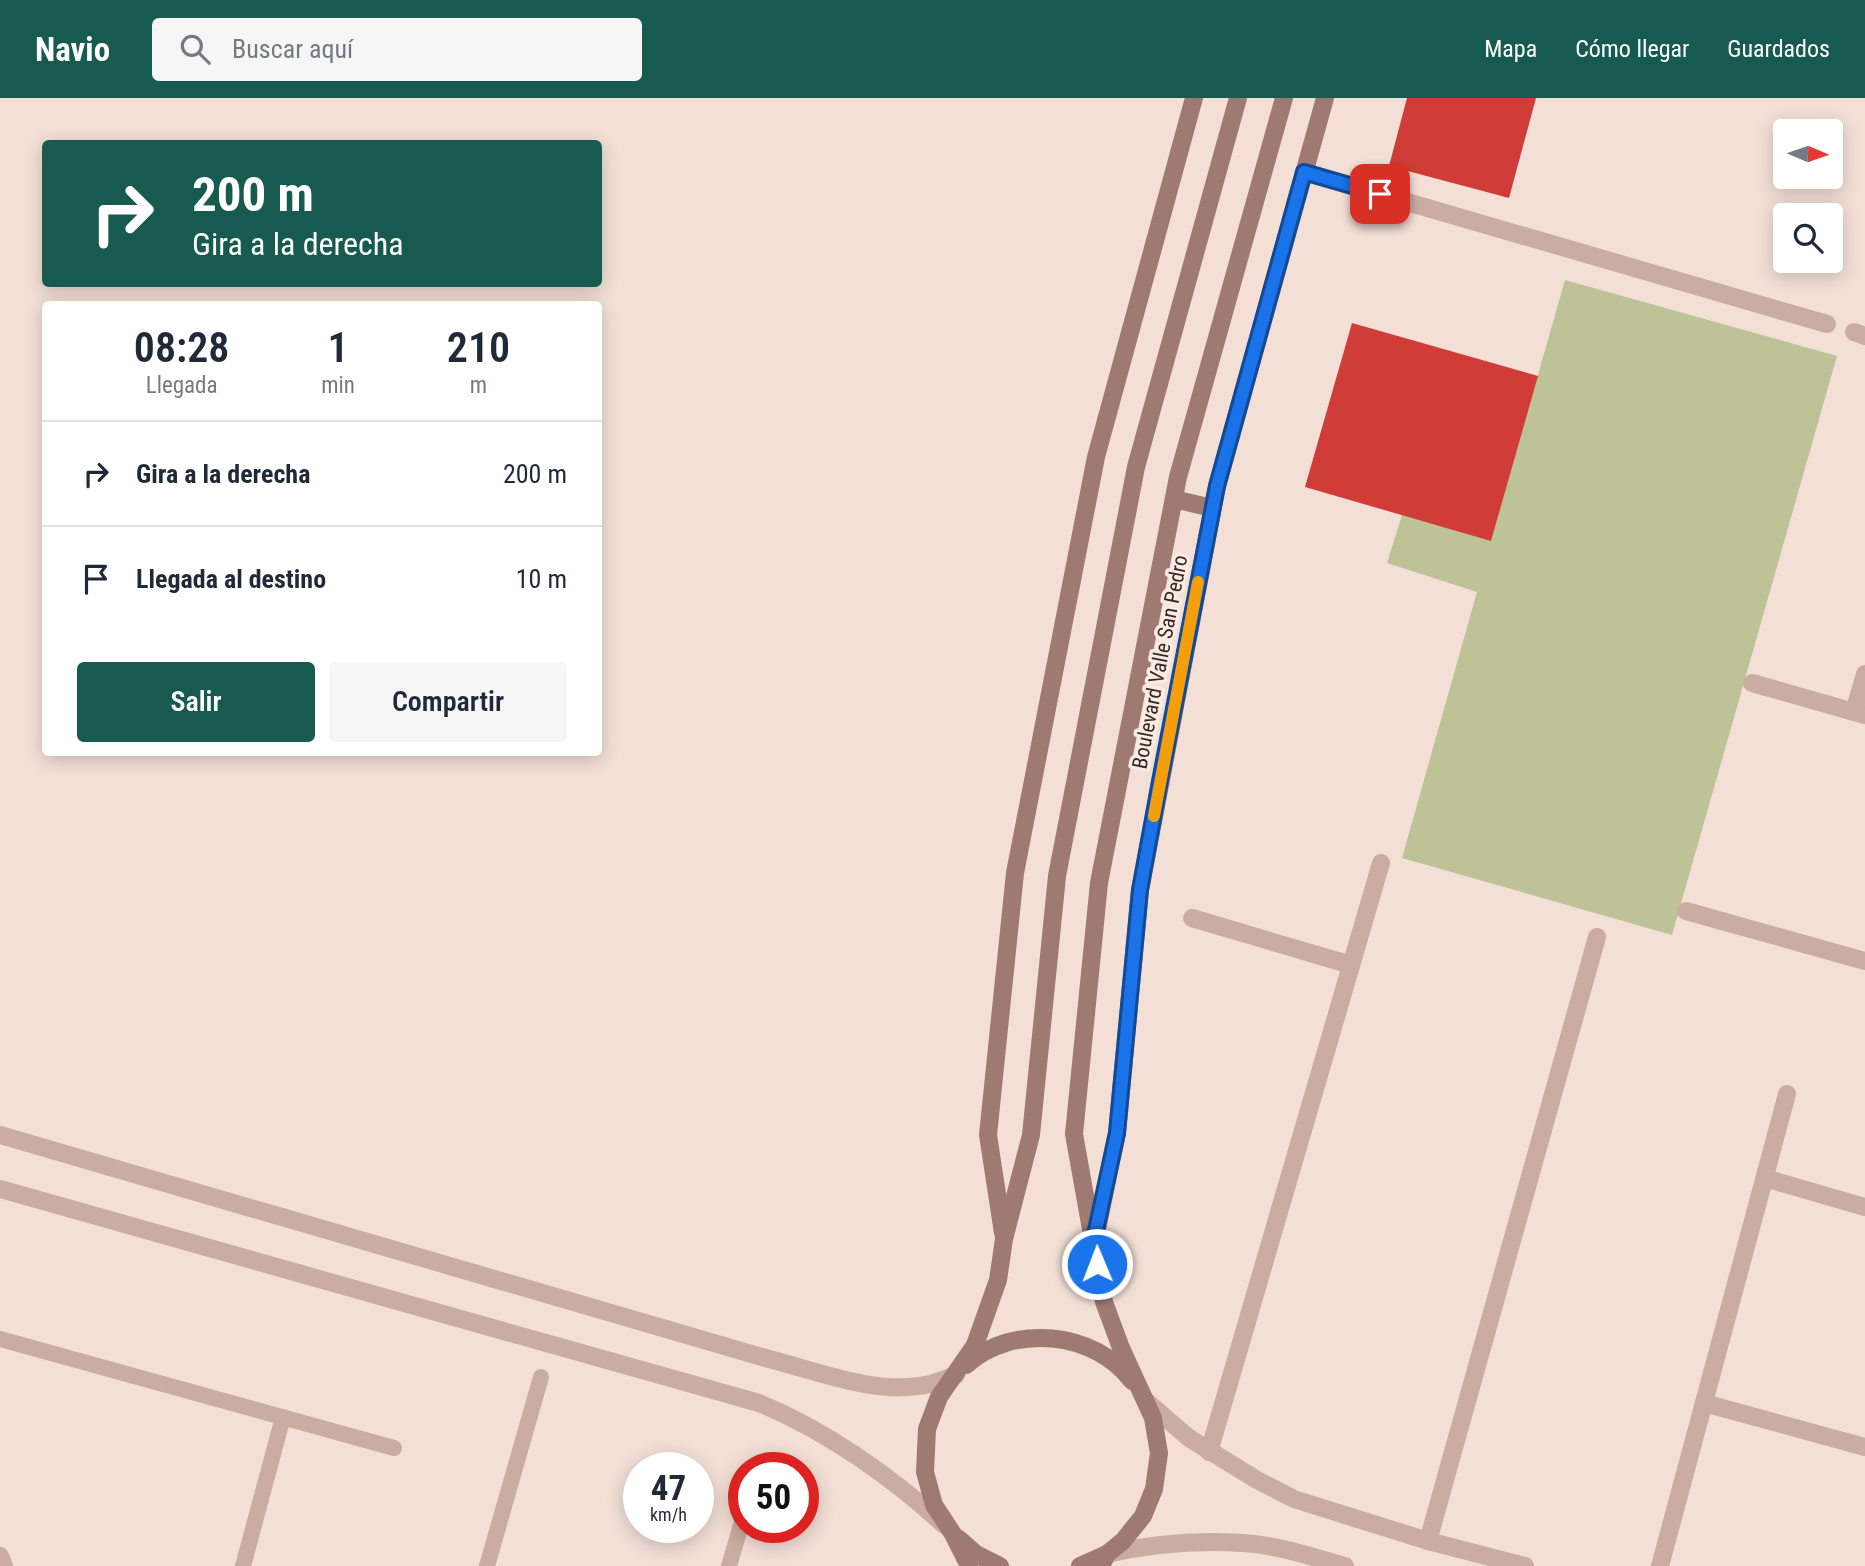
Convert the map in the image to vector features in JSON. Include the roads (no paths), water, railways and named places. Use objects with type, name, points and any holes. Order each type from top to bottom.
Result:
[{"type":"main road","points":[[1004,1240],[988,1135],[1015,873],[1096,457],[1194,98]]},
{"type":"main road","points":[[969,1566],[934,1505],[925,1472],[927,1429],[939,1397],[975,1345],[998,1280],[1004,1240],[1031,1135],[1057,876],[1136,467],[1238,98]]},
{"type":"main road","name":"Boulevard Valle San Pedro","points":[[1104,1560],[1143,1516],[1154,1489],[1159,1453],[1153,1418],[1104,1303],[1074,1134],[1099,883],[1174,499],[1284,98]]},
{"type":"main road","name":"Boulevard Valle San Pedro","points":[[1093,1244],[1117,1133],[1140,890],[1212,508],[1325,98]]},
{"type":"main road","points":[[1174,499],[1212,508]]},
{"type":"main road","points":[[956,1375],[972,1360],[1018,1340],[1044,1338],[1071,1341],[1097,1352],[1125,1373],[1146,1401]]},
{"type":"main road","points":[[953,1534],[976,1554],[1000,1566]]},
{"type":"main road","points":[[1080,1566],[1104,1560]]},
{"type":"street","points":[[1304,172],[1827,324]]},
{"type":"street","points":[[1752,683],[1860,714],[1865,674]]},
{"type":"street","points":[[1209,1451],[1381,863]]},
{"type":"street","points":[[1686,911],[1865,961]]},
{"type":"street","points":[[1192,918],[1352,965]]},
{"type":"street","points":[[1428,1541],[1597,937]]},
{"type":"street","points":[[1660,1566],[1787,1094]]},
{"type":"street","points":[[0,1135],[769,1359],[853,1381],[898,1387],[931,1384],[956,1375]]},
{"type":"street","points":[[1765,1178],[1865,1207]]},
{"type":"street","points":[[0,1189],[759,1403],[792,1416],[820,1433],[918,1502],[953,1534]]},
{"type":"street","points":[[1146,1401],[1173,1427],[1209,1451],[1294,1499],[1428,1541],[1525,1566]]},
{"type":"street","points":[[1704,1403],[1865,1447]]},
{"type":"street","points":[[1104,1560],[1142,1546],[1244,1543],[1284,1549],[1345,1566]]},
{"type":"street","points":[[0,1556],[4,1566]]},
{"type":"lane","points":[[0,1339],[394,1448]]},
{"type":"lane","points":[[487,1566],[541,1377]]},
{"type":"lane","points":[[243,1566],[283,1418]]},
{"type":"lane","points":[[729,1566],[736,1543]]}]
